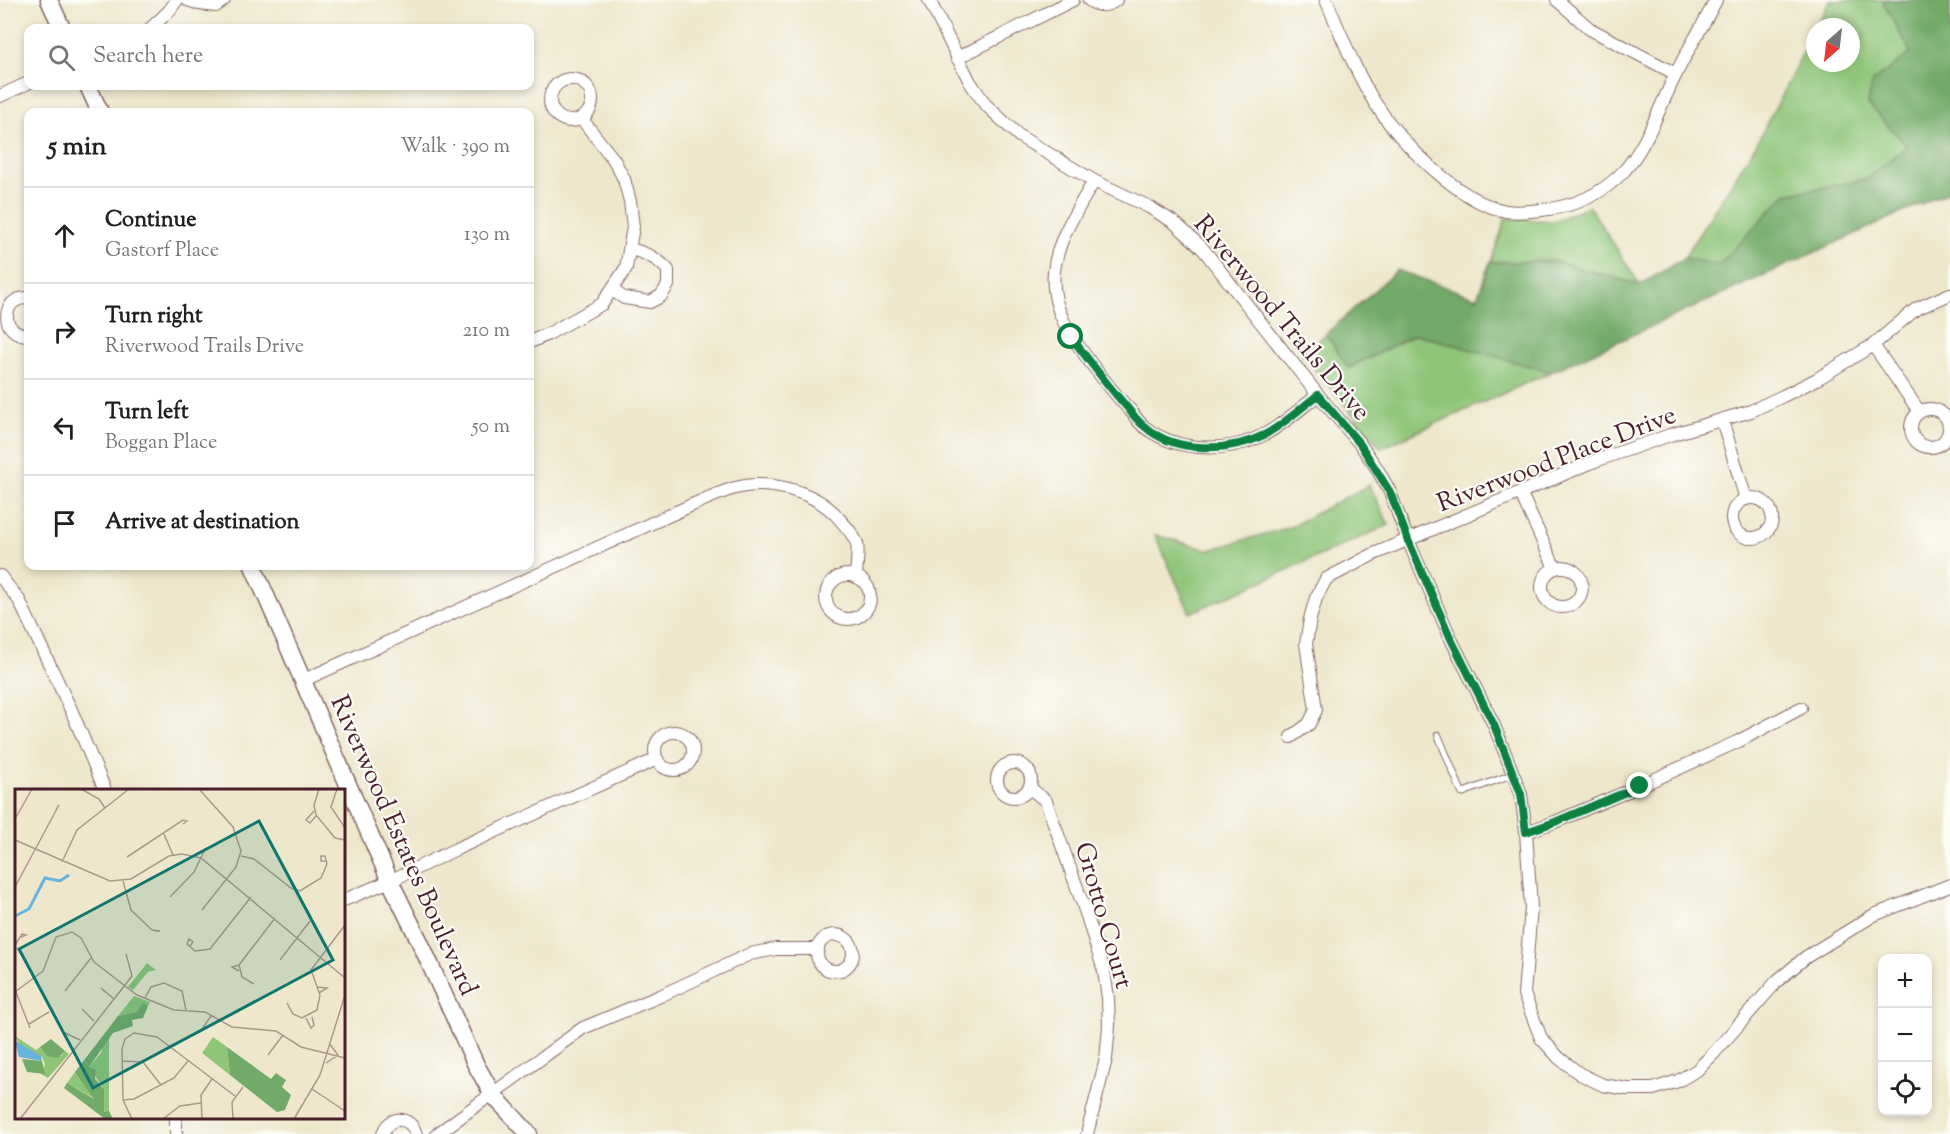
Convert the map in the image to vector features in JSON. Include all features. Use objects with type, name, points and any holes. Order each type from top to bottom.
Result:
[{"type":"street","points":[[50,0],[60,24]]},
{"type":"street","points":[[155,24],[177,0]]},
{"type":"street","points":[[188,0],[216,6],[224,0]]},
{"type":"street","name":"Riverwood Trails Drive","points":[[929,0],[969,82],[1002,122],[1019,136],[1094,181],[1149,207],[1175,223],[1203,249],[1376,467],[1390,492],[1451,639],[1494,725],[1521,794],[1531,908],[1524,994],[1541,1038],[1559,1058],[1580,1074],[1604,1085],[1627,1089],[1653,1089],[1678,1081],[1697,1070],[1777,981],[1806,957],[1875,915],[1950,885]]},
{"type":"street","points":[[957,58],[1073,0]]},
{"type":"street","points":[[1089,0],[1102,6],[1116,0]]},
{"type":"street","points":[[1326,0],[1356,69],[1375,103],[1416,153],[1447,180],[1486,205],[1506,211],[1528,212],[1552,209],[1581,201],[1605,189],[1624,171],[1641,147],[1676,74],[1716,0]]},
{"type":"street","points":[[1557,0],[1590,29],[1676,74]]},
{"type":"street","points":[[0,96],[24,85]]},
{"type":"street","points":[[90,90],[98,108]]},
{"type":"street","points":[[534,340],[602,304],[626,268],[633,226],[624,179],[614,160],[581,118]]},
{"type":"street","points":[[1094,181],[1069,225],[1058,252],[1053,273],[1059,316],[1071,337],[1144,427],[1166,440],[1189,446],[1212,448],[1241,444],[1267,433],[1318,395]]},
{"type":"street","points":[[612,290],[624,298],[650,302],[661,296],[668,285],[668,270],[659,260],[643,252],[630,249]]},
{"type":"street","name":"Riverwood Place Drive","points":[[1291,737],[1309,724],[1316,710],[1306,644],[1316,598],[1326,579],[1374,554],[1595,461],[1670,435],[1751,411],[1817,379],[1873,345],[1916,309],[1950,294]]},
{"type":"street","points":[[24,298],[12,303],[7,316],[13,330],[24,334]]},
{"type":"street","points":[[1873,345],[1919,411]]},
{"type":"street","points":[[1722,420],[1746,499]]},
{"type":"street","points":[[304,680],[681,509],[737,487],[757,485],[787,489],[815,498],[829,508],[844,524],[857,544],[856,577]]},
{"type":"street","points":[[1521,494],[1555,568]]},
{"type":"street","name":"Riverwood Estates Boulevard","points":[[255,570],[390,881],[476,1065],[492,1095],[529,1134]]},
{"type":"street","points":[[0,576],[19,600],[72,712],[105,789]]},
{"type":"street","points":[[1526,832],[1640,786],[1738,741],[1800,708]]},
{"type":"street","points":[[345,900],[657,759]]},
{"type":"street","name":"Grotto Court","points":[[1030,788],[1046,801],[1086,913],[1104,971],[1107,989],[1109,1026],[1106,1059],[1087,1134]]},
{"type":"street","points":[[437,1134],[583,1028],[660,996],[750,954],[776,949],[818,949]]},
{"type":"street","points":[[382,1134],[390,1122],[402,1119],[414,1126],[416,1134]]},
{"type":"lane","points":[[1438,735],[1462,793],[1513,774]]},
{"type":"green space","points":[[1830,0],[1884,0],[1884,4],[1911,53],[1872,82],[1907,146],[1867,179],[1786,195],[1719,265],[1684,258],[1757,143],[1806,47],[1806,72],[1860,72],[1860,18],[1821,18]]},
{"type":"green space","points":[[1884,0],[1950,0],[1950,191],[1551,372],[1416,334],[1348,368],[1326,334],[1397,270],[1477,298],[1490,262],[1554,261],[1640,285],[1684,258],[1719,265],[1786,194],[1867,179],[1907,146],[1868,104],[1872,82],[1911,53],[1884,4]]},
{"type":"green space","points":[[1589,206],[1640,285],[1554,261],[1491,262],[1506,218],[1553,221]]},
{"type":"green space","points":[[1326,334],[1349,368],[1416,334],[1551,372],[1381,448],[1302,354]]},
{"type":"green space","points":[[1369,485],[1389,525],[1190,613],[1155,535],[1209,550],[1290,527]]},
{"type":"route","points":[[1071,337],[1144,427],[1166,440],[1189,446],[1212,448],[1241,444],[1267,433],[1318,395],[1360,444],[1390,492],[1451,639],[1478,689],[1509,761],[1521,794],[1526,832],[1640,786]]}]
